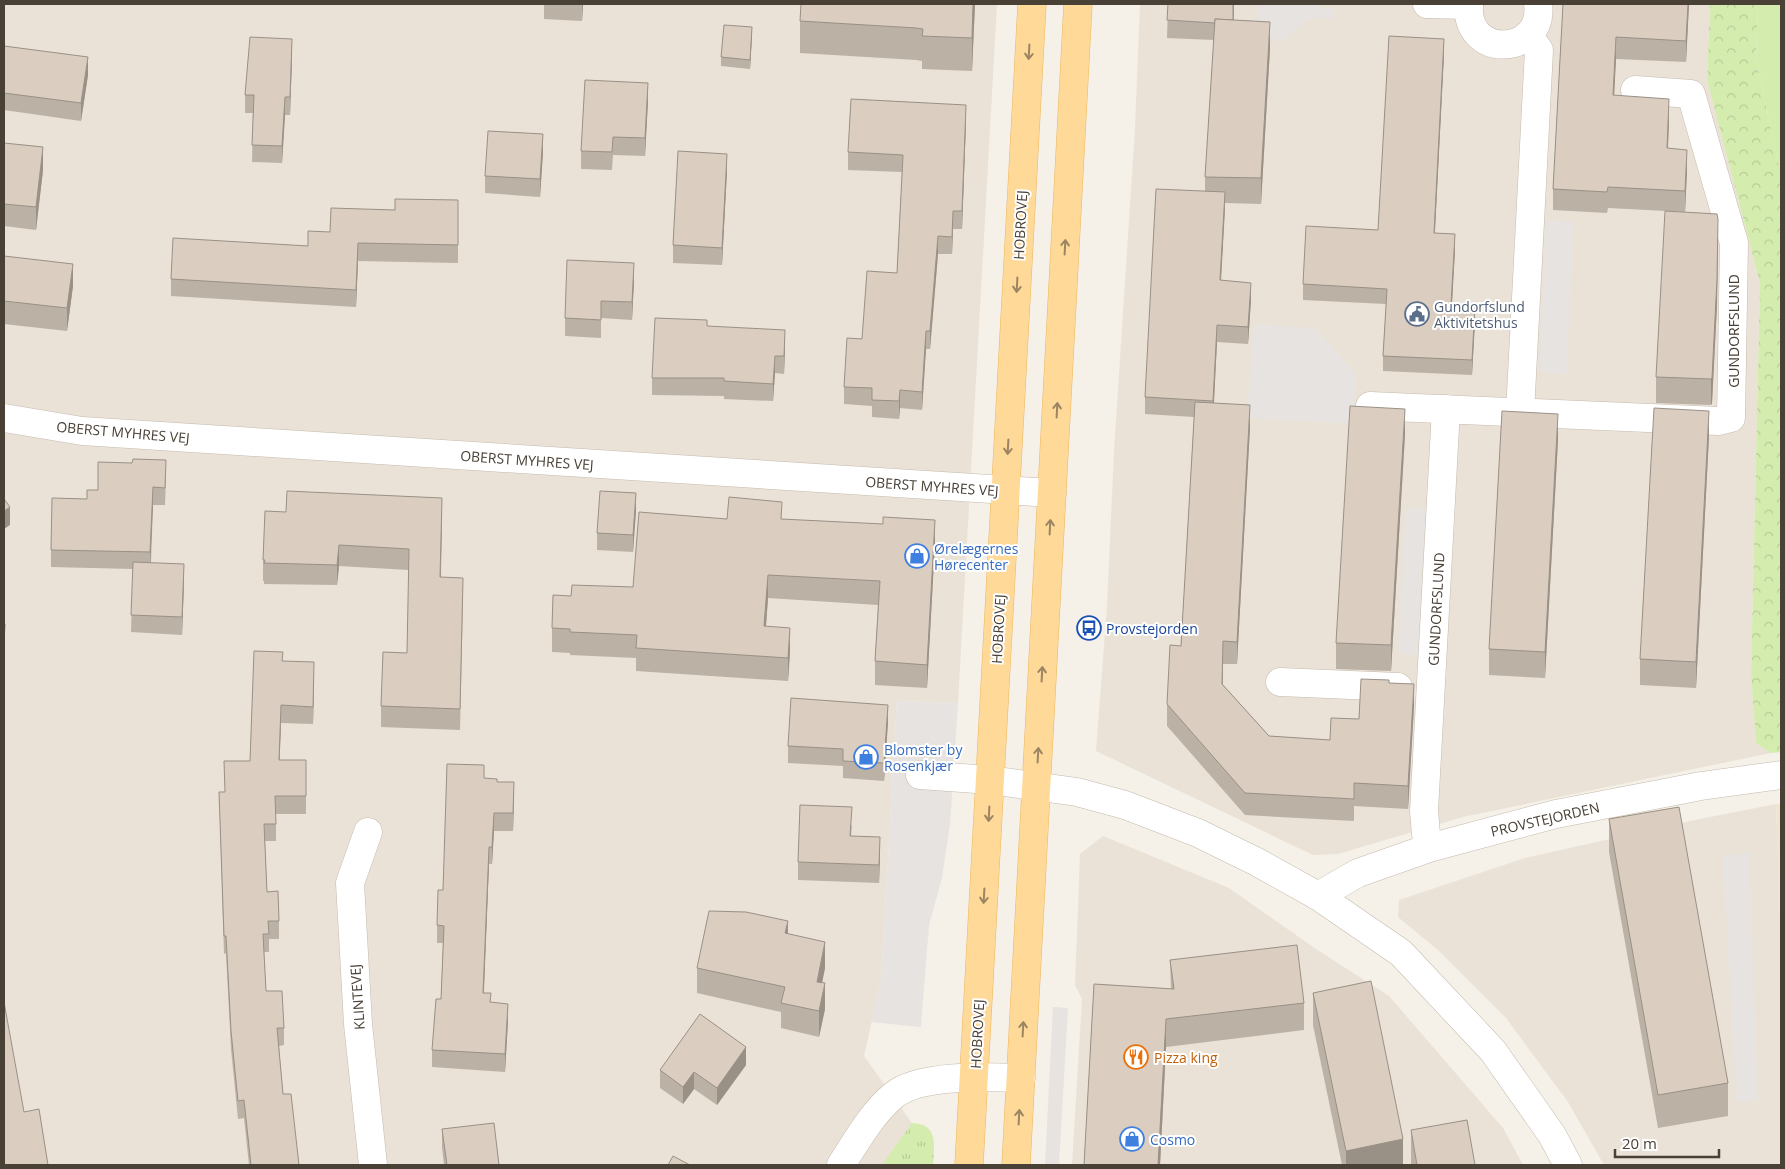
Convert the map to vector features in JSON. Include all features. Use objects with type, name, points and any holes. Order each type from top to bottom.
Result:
[{"type":"main road","name":"HOBROVEJ","points":[[969,1165],[1032,4]]},
{"type":"main road","points":[[1016,1165],[1078,4]]},
{"type":"street","points":[[1427,4],[1469,4],[1469,16],[1472,26],[1479,35],[1498,45],[1509,45],[1519,42],[1528,35],[1538,17],[1538,4]]},
{"type":"street","points":[[1520,413],[1539,50],[1528,35]]},
{"type":"street","name":"GUNDORFSLUND","points":[[1370,406],[1719,422],[1731,418],[1734,243],[1691,94],[1635,90]]},
{"type":"street","name":"GUNDORFSLUND","points":[[1430,848],[1426,834],[1424,810],[1446,409]]},
{"type":"street","name":"OBERST MYHRES VEJ","points":[[4,418],[82,431],[1052,493]]},
{"type":"street","points":[[1280,682],[1432,688]]},
{"type":"street","points":[[920,775],[990,780],[1086,794],[1134,808],[1198,833],[1257,862],[1318,896],[1401,953],[1493,1051],[1552,1135],[1568,1165]]},
{"type":"street","name":"PROVSTEJORDEN","points":[[1318,896],[1358,873],[1430,848],[1556,814],[1700,786],[1781,775]]},
{"type":"street","name":"KLINTEVEJ","points":[[368,832],[350,883],[358,1024],[374,1165]]},
{"type":"street","points":[[841,1165],[868,1123],[894,1094],[921,1083],[974,1077],[1021,1078]]},
{"type":"shaded area","points":[[4,4],[997,4],[958,703],[897,701],[881,980],[864,1056],[912,1123],[934,1145],[933,1165],[4,1165]]},
{"type":"shaded area","points":[[1140,4],[1710,4],[1707,80],[1760,283],[1751,675],[1756,743],[1771,753],[1463,817],[1338,854],[1313,855],[1096,751],[1107,606],[1114,451],[1135,128]]},
{"type":"shaded area","points":[[1258,4],[1322,4],[1322,9],[1334,9],[1334,19],[1310,18],[1284,41],[1256,40]]},
{"type":"shaded area","points":[[1546,220],[1573,222],[1567,374],[1539,373]]},
{"type":"shaded area","points":[[1253,324],[1315,328],[1356,374],[1353,424],[1247,418]]},
{"type":"shaded area","points":[[1406,507],[1426,509],[1418,655],[1398,654]]},
{"type":"shaded area","points":[[897,701],[958,703],[950,824],[942,878],[929,925],[921,1027],[871,1022],[881,980]]},
{"type":"shaded area","points":[[1776,804],[1781,944],[1781,1165],[1604,1165],[1568,1102],[1506,1018],[1439,951],[1398,917],[1399,900],[1525,858]]},
{"type":"shaded area","points":[[1776,804],[1781,804],[1781,944]]},
{"type":"shaded area","points":[[1103,836],[1229,888],[1316,949],[1389,996],[1503,1128],[1523,1165],[1072,1165],[1082,999],[1075,985],[1080,854]]},
{"type":"shaded area","points":[[1749,852],[1758,1100],[1736,1102],[1723,856]]},
{"type":"shaded area","points":[[1053,1007],[1068,1008],[1059,1165],[1045,1165]]},
{"type":"green space","points":[[1710,4],[1758,4],[1756,59],[1781,175],[1781,752],[1771,753],[1756,743],[1751,675],[1760,283],[1707,80]]},
{"type":"green space","points":[[1758,4],[1781,4],[1781,175],[1756,59]]},
{"type":"green space","points":[[912,1123],[921,1124],[931,1131],[934,1143],[933,1165],[882,1165]]},
{"type":"building","points":[[801,4],[973,4],[972,38],[922,36],[923,29],[916,28],[800,21]]},
{"type":"building","points":[[1168,4],[1233,4],[1233,20],[1215,19],[1215,23],[1167,20]]},
{"type":"building","points":[[1563,4],[1688,4],[1686,41],[1616,37],[1613,95],[1669,99],[1667,148],[1687,150],[1685,191],[1608,187],[1607,192],[1553,189]]},
{"type":"building","points":[[1215,19],[1270,22],[1261,178],[1205,177]]},
{"type":"building","points":[[724,25],[752,27],[750,60],[721,57]]},
{"type":"building","points":[[1389,36],[1444,39],[1434,233],[1455,234],[1451,304],[1475,306],[1472,360],[1383,356],[1387,289],[1303,284],[1306,226],[1378,230]]},
{"type":"building","points":[[250,37],[292,39],[290,97],[285,97],[282,146],[252,145],[254,95],[245,95]]},
{"type":"building","points":[[4,46],[88,57],[81,103],[4,93]]},
{"type":"building","points":[[585,80],[648,83],[645,138],[613,137],[612,152],[581,151]]},
{"type":"building","points":[[851,99],[966,105],[962,211],[953,211],[952,237],[938,236],[930,331],[926,331],[922,392],[900,390],[899,401],[872,400],[872,388],[844,387],[847,338],[862,339],[867,271],[897,273],[903,155],[848,152]]},
{"type":"building","points":[[488,131],[543,134],[540,179],[485,176]]},
{"type":"building","points":[[4,143],[43,147],[36,207],[4,204]]},
{"type":"building","points":[[678,151],[727,154],[722,248],[673,245]]},
{"type":"building","points":[[1156,189],[1225,192],[1220,280],[1251,283],[1248,327],[1217,325],[1213,401],[1145,397]]},
{"type":"building","points":[[395,199],[458,200],[458,245],[358,243],[356,290],[171,279],[173,238],[308,246],[308,231],[330,232],[331,208],[395,210]]},
{"type":"building","points":[[1665,211],[1717,214],[1717,279],[1711,379],[1656,377]]},
{"type":"building","points":[[4,256],[73,264],[67,308],[4,301]]},
{"type":"building","points":[[567,260],[634,263],[632,302],[601,301],[601,320],[565,318]]},
{"type":"building","points":[[655,318],[707,320],[707,326],[785,330],[784,356],[775,356],[773,384],[724,381],[724,378],[652,378]]},
{"type":"building","points":[[1195,402],[1250,405],[1237,642],[1223,641],[1222,684],[1269,736],[1330,740],[1331,718],[1359,719],[1361,679],[1389,680],[1389,683],[1414,684],[1408,786],[1354,783],[1354,799],[1245,793],[1167,704],[1170,645],[1181,646]]},
{"type":"building","points":[[1350,406],[1405,409],[1391,645],[1336,643]]},
{"type":"building","points":[[1654,408],[1709,411],[1696,662],[1640,659]]},
{"type":"building","points":[[1502,411],[1558,414],[1545,652],[1489,649]]},
{"type":"building","points":[[133,459],[166,460],[165,488],[153,487],[150,552],[51,550],[52,498],[87,499],[87,490],[98,490],[98,462],[132,463]]},
{"type":"building","points":[[287,491],[442,498],[440,577],[463,578],[460,709],[381,706],[383,652],[407,653],[409,549],[339,545],[337,565],[264,563],[265,511],[286,512]]},
{"type":"building","points":[[600,491],[636,493],[633,535],[597,533]]},
{"type":"building","points":[[729,497],[782,502],[781,519],[883,524],[883,517],[935,520],[927,665],[875,661],[880,581],[768,575],[764,626],[790,628],[788,658],[636,648],[637,635],[570,632],[570,629],[552,628],[553,595],[571,596],[572,585],[633,587],[639,512],[727,519]]},
{"type":"building","points":[[4,499],[10,507],[4,511]]},
{"type":"building","points":[[133,562],[184,564],[182,617],[131,615]]},
{"type":"building","points":[[254,651],[283,652],[282,661],[314,662],[313,707],[281,705],[279,760],[306,760],[306,796],[275,796],[276,824],[264,824],[267,892],[278,891],[279,921],[268,921],[269,934],[263,934],[266,991],[282,991],[284,1028],[277,1028],[283,1094],[291,1094],[299,1165],[251,1165],[244,1100],[238,1101],[231,1031],[226,936],[224,936],[219,792],[225,792],[224,761],[250,761]]},
{"type":"building","points":[[791,698],[888,705],[884,763],[843,761],[843,749],[788,746]]},
{"type":"building","points":[[447,764],[484,765],[484,778],[497,779],[497,782],[514,782],[513,813],[494,813],[492,847],[489,847],[483,993],[491,993],[490,1002],[508,1004],[505,1054],[432,1050],[436,999],[441,999],[444,926],[437,925],[438,890],[443,890]]},
{"type":"building","points":[[800,805],[852,807],[850,836],[880,837],[879,865],[798,862]]},
{"type":"building","points":[[1679,807],[1728,1083],[1658,1095],[1609,819]]},
{"type":"building","points":[[709,911],[746,912],[788,921],[785,933],[825,942],[817,982],[825,983],[819,1011],[781,1003],[785,987],[697,968]]},
{"type":"building","points":[[1297,945],[1304,1003],[1166,1019],[1158,1165],[1084,1165],[1094,984],[1174,989],[1170,960]]},
{"type":"building","points":[[1371,981],[1403,1139],[1346,1151],[1313,993]]},
{"type":"building","points":[[4,1002],[24,1112],[39,1109],[48,1165],[4,1165]]},
{"type":"building","points":[[700,1014],[746,1047],[717,1088],[694,1072],[683,1087],[660,1070]]},
{"type":"building","points":[[1467,1120],[1475,1165],[1417,1165],[1411,1130]]},
{"type":"building","points":[[494,1123],[499,1165],[447,1165],[442,1129]]},
{"type":"building","points":[[673,1156],[690,1165],[668,1165]]},
{"type":"place","name":"Gundorfslund Aktivitetshus","points":[[1417,314]]},
{"type":"place","name":"Ørelægernes Hørecenter","points":[[917,556]]},
{"type":"place","name":"Provstejorden","points":[[1089,628]]},
{"type":"place","name":"Blomster by Rosenkjær","points":[[866,757]]},
{"type":"place","name":"Pizza king","points":[[1136,1057]]},
{"type":"place","name":"Cosmo","points":[[1132,1139]]}]
